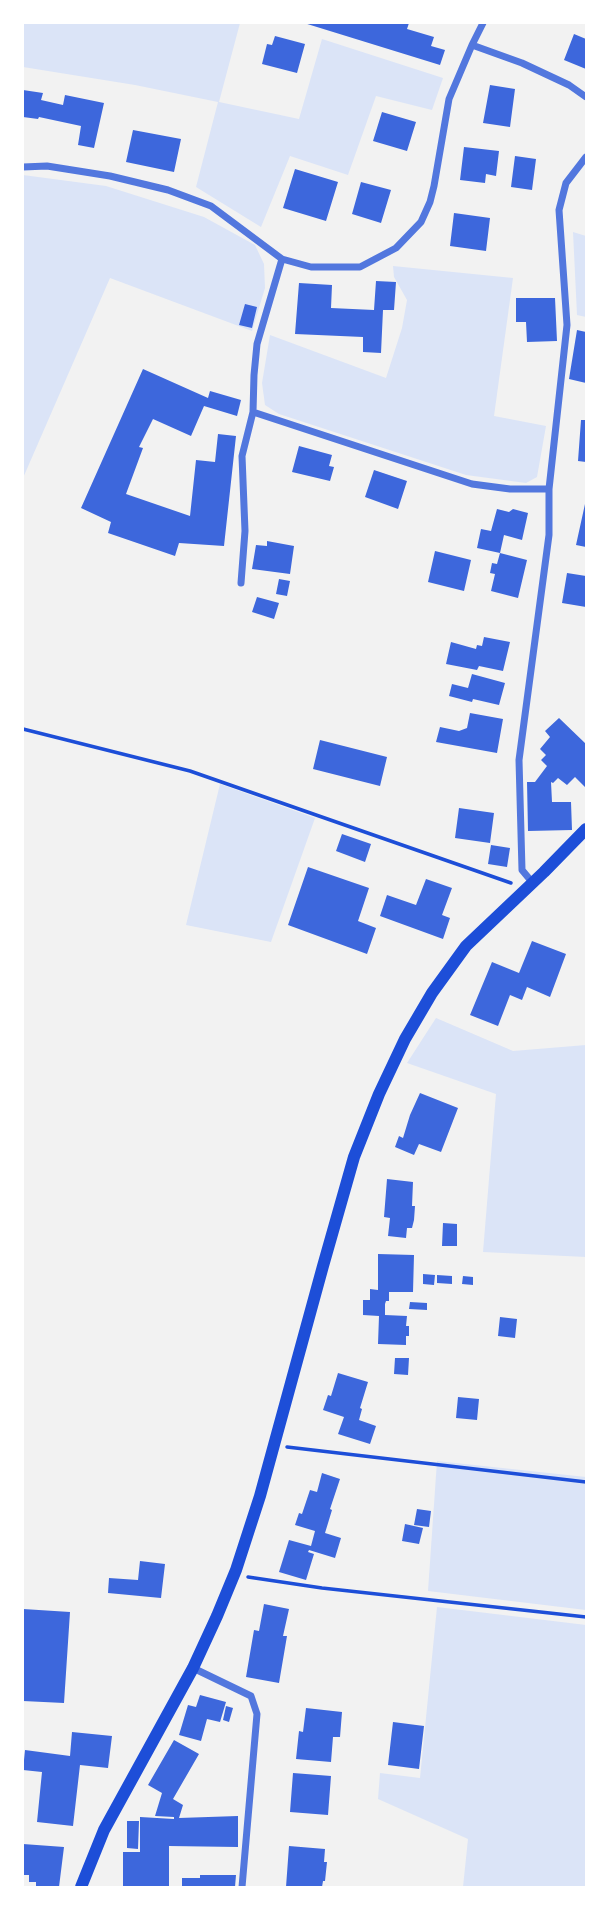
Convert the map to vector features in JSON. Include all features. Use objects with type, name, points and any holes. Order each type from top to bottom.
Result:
[{"type":"main road","points":[[80,1887],[104,1830],[193,1668],[236,1571],[260,1496],[354,1157],[405,1039],[432,993],[466,947],[586,829]]},
{"type":"street","points":[[23,167],[47,166],[110,176],[167,190],[211,206],[282,259],[311,267],[360,267],[396,248],[421,222],[434,186],[449,99],[483,23]]},
{"type":"street","points":[[472,45],[522,63],[586,97]]},
{"type":"street","points":[[532,882],[522,870],[519,760],[549,535],[549,489],[567,325],[559,210],[566,183],[586,157]]},
{"type":"street","points":[[241,583],[245,531],[242,456],[253,412],[257,344],[282,259]]},
{"type":"street","points":[[253,412],[472,484],[510,489],[549,489]]},
{"type":"street","points":[[193,1668],[251,1696],[257,1714],[242,1887]]},
{"type":"path","points":[[23,729],[190,771],[511,883],[522,870]]},
{"type":"path","points":[[274,1446],[586,1482]]},
{"type":"path","points":[[236,1571],[247,1576],[322,1588],[586,1617]]},
{"type":"shaded area","points":[[23,23],[240,23],[219,102],[299,119],[322,39],[443,78],[432,110],[376,96],[348,175],[290,156],[261,227],[196,187],[218,102],[23,67]]},
{"type":"shaded area","points":[[23,175],[106,186],[204,217],[255,245],[264,264],[265,288],[252,331],[110,278],[23,478]]},
{"type":"shaded area","points":[[573,232],[586,236],[586,317],[577,315]]},
{"type":"shaded area","points":[[393,266],[513,278],[494,416],[546,426],[537,477],[526,483],[466,475],[279,414],[265,405],[262,383],[270,335],[386,378],[402,328],[407,300],[394,277]]},
{"type":"shaded area","points":[[220,784],[315,818],[271,942],[186,925]]},
{"type":"shaded area","points":[[436,1018],[513,1051],[586,1045],[586,1257],[483,1252],[496,1094],[407,1063]]},
{"type":"shaded area","points":[[437,1461],[586,1477],[586,1610],[428,1591]]},
{"type":"shaded area","points":[[437,1607],[586,1625],[586,1887],[463,1887],[468,1839],[378,1799],[380,1773],[420,1778]]},
{"type":"building","points":[[304,23],[409,23],[407,29],[434,37],[431,46],[445,50],[440,65]]},
{"type":"building","points":[[574,34],[586,39],[586,69],[564,60]]},
{"type":"building","points":[[275,36],[305,44],[297,73],[262,64],[267,44],[272,45]]},
{"type":"building","points":[[490,85],[515,89],[510,127],[483,123]]},
{"type":"building","points":[[23,90],[43,93],[41,100],[63,105],[65,95],[104,103],[94,148],[78,145],[81,126],[39,117],[23,117]]},
{"type":"building","points":[[382,112],[416,122],[407,151],[373,141]]},
{"type":"building","points":[[133,130],[181,139],[174,172],[126,162]]},
{"type":"building","points":[[464,147],[499,151],[496,176],[486,174],[485,183],[460,180]]},
{"type":"building","points":[[515,156],[536,159],[532,190],[511,187]]},
{"type":"building","points":[[295,169],[338,182],[326,221],[283,208]]},
{"type":"building","points":[[361,182],[391,190],[381,223],[352,214]]},
{"type":"building","points":[[454,213],[490,218],[486,251],[450,246]]},
{"type":"building","points":[[376,281],[396,282],[394,310],[383,310],[381,353],[363,352],[363,337],[295,334],[299,283],[332,285],[331,308],[374,310]]},
{"type":"building","points":[[516,298],[555,298],[557,341],[527,342],[526,322],[516,322]]},
{"type":"building","points":[[245,304],[257,307],[252,328],[239,325]]},
{"type":"building","points":[[577,330],[586,332],[586,383],[569,379]]},
{"type":"building","points":[[143,369],[208,398],[210,391],[241,400],[237,416],[204,406],[191,436],[153,419],[139,447],[143,448],[126,494],[190,516],[196,460],[215,462],[218,434],[236,436],[224,546],[179,543],[175,556],[108,533],[111,522],[81,508]]},
{"type":"building","points":[[581,420],[586,420],[586,462],[578,461]]},
{"type":"building","points":[[299,446],[332,455],[329,466],[334,467],[330,481],[292,472]]},
{"type":"building","points":[[374,470],[407,481],[398,509],[365,497]]},
{"type":"building","points":[[586,504],[586,547],[576,545]]},
{"type":"building","points":[[497,509],[528,513],[522,540],[504,535],[500,553],[477,548],[481,529],[491,531]]},
{"type":"building","points":[[267,541],[294,546],[290,574],[252,569],[256,545],[267,546]]},
{"type":"building","points":[[435,551],[471,560],[464,591],[428,582]]},
{"type":"building","points":[[500,553],[527,560],[518,598],[491,591],[495,574],[490,573],[492,563],[497,564]]},
{"type":"building","points":[[567,573],[586,576],[586,607],[562,603]]},
{"type":"building","points":[[279,579],[290,581],[287,596],[276,594]]},
{"type":"building","points":[[257,597],[279,603],[274,619],[252,612]]},
{"type":"building","points":[[484,637],[510,642],[503,671],[479,666],[477,670],[446,664],[451,642],[476,649],[477,645],[482,646]]},
{"type":"building","points":[[472,674],[505,683],[499,705],[449,696],[452,684],[468,688]]},
{"type":"building","points":[[470,713],[503,719],[497,753],[436,742],[440,727],[459,731],[467,728]]},
{"type":"building","points":[[559,718],[586,744],[586,788],[575,777],[567,785],[558,778],[551,782],[552,802],[571,802],[572,830],[528,831],[527,782],[535,782],[547,766],[541,760],[546,755],[540,749],[550,737],[545,731]]},
{"type":"building","points":[[320,740],[387,757],[380,786],[313,769]]},
{"type":"building","points":[[459,808],[494,813],[490,843],[455,838]]},
{"type":"building","points":[[342,834],[371,844],[365,862],[336,851]]},
{"type":"building","points":[[491,845],[510,848],[507,867],[488,864]]},
{"type":"building","points":[[308,867],[369,888],[358,921],[376,928],[367,954],[288,925]]},
{"type":"building","points":[[426,879],[452,888],[442,915],[450,918],[443,939],[380,916],[387,895],[416,905]]},
{"type":"building","points":[[532,941],[566,954],[550,997],[527,987],[522,1000],[510,995],[498,1026],[470,1015],[492,962],[519,973]]},
{"type":"building","points":[[420,1093],[458,1108],[441,1152],[419,1144],[414,1155],[395,1147],[399,1136],[403,1138]]},
{"type":"building","points":[[387,1179],[413,1182],[414,1220],[412,1228],[407,1228],[406,1238],[388,1236],[390,1218],[384,1217]]},
{"type":"building","points":[[443,1223],[457,1224],[457,1246],[442,1246]]},
{"type":"building","points":[[378,1254],[414,1255],[413,1292],[389,1292],[389,1301],[385,1304],[385,1315],[407,1316],[409,1336],[406,1336],[406,1345],[378,1344],[379,1316],[363,1315],[363,1300],[370,1300],[370,1289],[378,1290]]},
{"type":"building","points":[[423,1274],[435,1275],[434,1285],[423,1284]]},
{"type":"building","points":[[437,1275],[452,1276],[452,1284],[437,1283]]},
{"type":"building","points":[[463,1276],[473,1277],[473,1285],[462,1284]]},
{"type":"building","points":[[410,1302],[427,1303],[427,1310],[409,1309]]},
{"type":"building","points":[[500,1317],[517,1319],[515,1338],[498,1336]]},
{"type":"building","points":[[395,1358],[409,1358],[408,1375],[394,1374]]},
{"type":"building","points":[[338,1373],[368,1382],[359,1420],[376,1426],[370,1444],[338,1434],[344,1417],[323,1410],[328,1395],[331,1396]]},
{"type":"building","points":[[458,1397],[479,1399],[477,1420],[456,1418]]},
{"type":"building","points":[[322,1473],[340,1479],[325,1533],[341,1538],[335,1558],[309,1550],[308,1552],[314,1554],[306,1580],[279,1572],[289,1540],[311,1546],[315,1531],[295,1525],[299,1513],[302,1514],[310,1490],[317,1492]]},
{"type":"building","points":[[417,1509],[431,1511],[429,1527],[414,1525]]},
{"type":"building","points":[[405,1524],[423,1528],[419,1544],[402,1541]]},
{"type":"building","points":[[140,1561],[165,1564],[161,1598],[108,1593],[109,1578],[138,1580]]},
{"type":"building","points":[[264,1604],[289,1609],[283,1636],[287,1636],[279,1683],[246,1677],[254,1630],[259,1631]]},
{"type":"building","points":[[23,1609],[70,1612],[64,1703],[23,1701]]},
{"type":"building","points":[[200,1695],[226,1702],[220,1722],[207,1719],[201,1741],[179,1735],[188,1705],[196,1707]]},
{"type":"building","points":[[226,1706],[233,1708],[229,1722],[223,1720]]},
{"type":"building","points":[[306,1708],[342,1712],[340,1737],[333,1737],[331,1762],[296,1759],[299,1731],[303,1732]]},
{"type":"building","points":[[393,1722],[424,1726],[419,1769],[388,1765]]},
{"type":"building","points":[[72,1732],[112,1736],[108,1768],[80,1765],[73,1826],[37,1822],[42,1772],[23,1770],[25,1750],[70,1756]]},
{"type":"building","points":[[174,1740],[199,1754],[173,1799],[183,1805],[179,1818],[238,1816],[238,1847],[169,1846],[169,1887],[123,1887],[123,1852],[140,1852],[140,1817],[174,1819],[155,1816],[162,1793],[148,1785]]},
{"type":"building","points":[[293,1773],[331,1776],[328,1815],[290,1812]]},
{"type":"building","points":[[127,1821],[139,1821],[138,1849],[127,1848]]},
{"type":"building","points":[[23,1844],[64,1847],[59,1887],[36,1887],[36,1882],[29,1882],[29,1875],[23,1875]]},
{"type":"building","points":[[289,1846],[325,1849],[324,1862],[327,1862],[322,1887],[286,1887]]},
{"type":"building","points":[[200,1875],[236,1875],[235,1887],[182,1887],[182,1878],[200,1878]]}]
